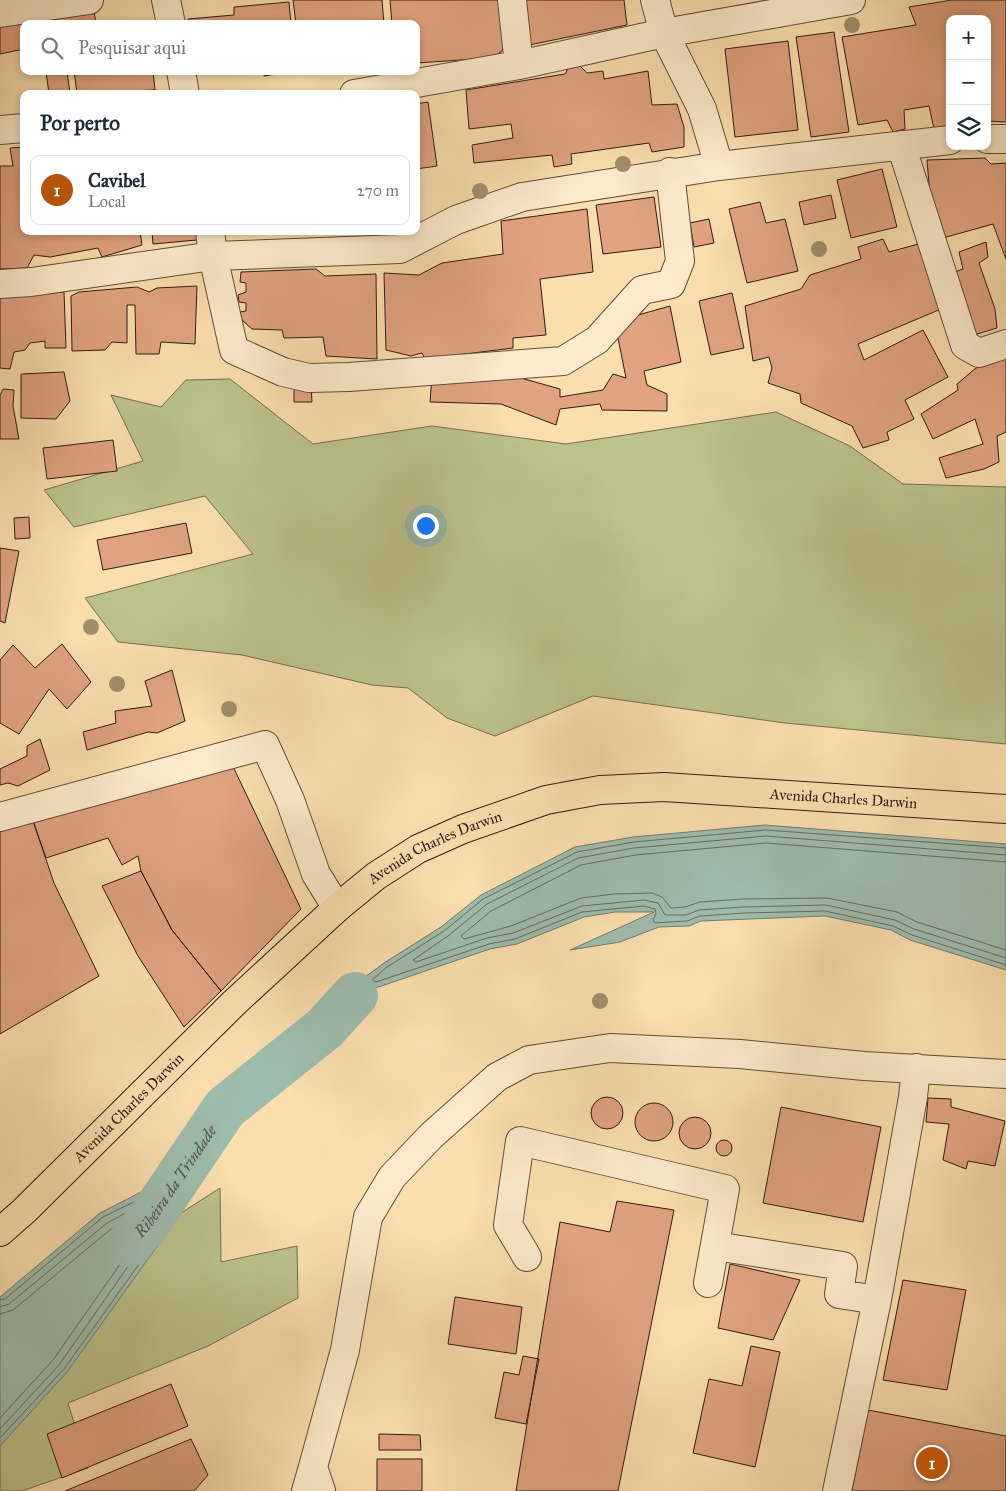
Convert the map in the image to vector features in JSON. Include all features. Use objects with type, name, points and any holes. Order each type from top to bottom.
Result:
[{"type":"main road","name":"Avenida Charles Darwin","points":[[0,1232],[24,1211],[235,1002],[337,908],[376,876],[411,854],[463,829],[546,800],[600,790],[664,787],[1006,809]]},
{"type":"street","points":[[0,12],[89,0]]},
{"type":"street","points":[[166,0],[170,20]]},
{"type":"street","points":[[512,0],[519,65]]},
{"type":"street","points":[[655,0],[664,33],[702,109],[719,166]]},
{"type":"street","points":[[377,90],[519,65],[664,33],[850,0]]},
{"type":"street","points":[[182,75],[184,90]]},
{"type":"street","points":[[0,130],[20,128]]},
{"type":"street","points":[[991,139],[1006,139]]},
{"type":"street","points":[[0,284],[31,282],[211,243],[400,248],[456,220],[522,197],[670,172],[946,140]]},
{"type":"street","points":[[900,145],[965,345],[979,353],[1006,344]]},
{"type":"street","points":[[211,243],[234,350],[283,372],[309,378],[349,377],[562,361],[597,340],[642,290],[671,284],[680,261],[670,172]]},
{"type":"street","points":[[0,817],[265,745],[290,800],[316,874],[337,908]]},
{"type":"street","points":[[313,1483],[345,1350],[368,1217],[392,1177],[431,1136],[497,1077],[529,1060],[610,1048],[740,1054],[864,1066],[1006,1074]]},
{"type":"street","points":[[837,1491],[878,1300],[913,1097],[916,1068]]},
{"type":"street","points":[[527,1257],[508,1225],[520,1141],[724,1189],[708,1283]]},
{"type":"street","points":[[715,1246],[843,1266],[839,1294],[878,1300]]},
{"type":"green space","points":[[230,379],[313,444],[432,426],[566,444],[776,412],[850,446],[903,484],[1006,487],[1006,744],[785,723],[593,696],[495,736],[447,718],[408,688],[372,685],[242,655],[118,642],[85,598],[253,554],[205,496],[74,527],[44,490],[143,461],[111,395],[161,407],[186,380]]},
{"type":"green space","points":[[220,1188],[221,1262],[297,1246],[298,1298],[208,1346],[68,1403],[88,1468],[22,1491],[0,1491],[0,1414],[47,1383],[181,1213]]},
{"type":"water","points":[[765,825],[1006,844],[1006,970],[910,940],[891,930],[825,916],[701,921],[689,926],[659,927],[620,942],[570,950],[654,912],[615,912],[584,917],[517,944],[490,949],[355,995],[355,989],[361,980],[441,927],[481,895],[575,847],[633,837]]},
{"type":"water","points":[[149,1188],[189,1197],[181,1213],[67,1372],[0,1446],[0,1297],[100,1213]]},
{"type":"building","points":[[293,0],[382,0],[384,20],[296,20]]},
{"type":"building","points":[[390,0],[501,0],[506,37],[502,51],[492,58],[420,63],[420,20],[392,20]]},
{"type":"building","points":[[523,0],[624,0],[627,25],[529,45]]},
{"type":"building","points":[[952,0],[1006,0],[1006,122],[991,121],[991,15],[946,15],[946,126],[934,129],[929,106],[904,110],[905,129],[893,132],[887,120],[858,125],[842,37],[916,25],[909,7]]},
{"type":"building","points":[[289,2],[291,20],[188,20],[234,15],[234,7]]},
{"type":"building","points":[[94,11],[95,20],[24,20]]},
{"type":"building","points":[[20,20],[20,50],[0,54],[0,23]]},
{"type":"building","points":[[834,32],[849,132],[811,137],[796,37]]},
{"type":"building","points":[[788,41],[798,130],[735,137],[725,49]]},
{"type":"building","points":[[578,64],[587,73],[603,71],[604,79],[648,71],[652,105],[677,104],[684,127],[684,147],[652,152],[649,143],[571,154],[572,164],[554,167],[552,155],[474,163],[472,145],[513,138],[511,124],[469,129],[466,90],[565,74],[569,67]]},
{"type":"building","points":[[47,75],[68,75],[69,90],[48,90]]},
{"type":"building","points":[[75,75],[153,75],[155,90],[77,90]]},
{"type":"building","points":[[428,102],[437,166],[420,168],[420,103]]},
{"type":"building","points":[[20,147],[20,235],[141,235],[142,245],[102,257],[98,248],[50,257],[34,255],[27,268],[0,269],[0,166],[13,166],[10,148]]},
{"type":"building","points":[[985,158],[991,164],[1006,163],[1006,259],[993,224],[943,238],[930,196],[927,160]]},
{"type":"building","points":[[882,169],[897,227],[851,238],[837,180]]},
{"type":"building","points":[[831,195],[836,218],[804,225],[799,202]]},
{"type":"building","points":[[654,197],[661,247],[603,254],[596,205]]},
{"type":"building","points":[[760,202],[766,223],[785,219],[798,271],[747,283],[729,209]]},
{"type":"building","points":[[587,209],[593,272],[540,279],[546,335],[513,338],[513,348],[425,359],[422,353],[411,356],[386,350],[384,273],[419,275],[442,263],[503,254],[501,221]]},
{"type":"building","points":[[709,219],[714,243],[694,247],[690,223]]},
{"type":"building","points":[[152,235],[197,235],[197,240],[153,244]]},
{"type":"building","points":[[883,239],[889,252],[922,243],[941,309],[858,344],[864,360],[923,330],[948,377],[905,400],[914,419],[887,432],[889,440],[863,448],[852,426],[801,403],[800,394],[768,383],[772,368],[769,357],[753,361],[745,306],[801,289],[810,275],[861,259],[858,247]]},
{"type":"building","points":[[986,242],[988,257],[979,263],[995,309],[997,328],[974,335],[952,273],[963,269],[959,252]]},
{"type":"building","points":[[316,269],[325,276],[376,274],[377,359],[326,356],[323,337],[284,338],[282,330],[252,329],[242,320],[240,312],[246,311],[246,303],[239,302],[238,295],[246,292],[246,283],[240,282],[241,272]]},
{"type":"building","points":[[197,286],[195,344],[161,342],[159,354],[136,354],[135,305],[127,305],[127,343],[112,342],[105,350],[72,351],[71,296],[79,292],[137,287],[149,292],[157,288]]},
{"type":"building","points":[[64,292],[66,348],[45,348],[45,341],[30,343],[25,350],[14,352],[10,369],[0,368],[0,297]]},
{"type":"building","points":[[732,293],[744,348],[711,355],[699,301]]},
{"type":"building","points":[[670,306],[681,362],[644,371],[647,385],[667,394],[667,411],[602,410],[600,404],[560,409],[556,425],[501,404],[430,402],[432,377],[503,373],[560,389],[560,397],[603,390],[613,374],[626,378],[616,328],[624,319]]},
{"type":"building","points":[[1006,357],[1006,432],[997,436],[999,462],[984,469],[946,478],[939,458],[983,444],[975,419],[933,439],[921,414],[958,390],[957,384],[976,368]]},
{"type":"building","points":[[64,372],[70,401],[56,419],[21,418],[21,374]]},
{"type":"building","points":[[311,385],[312,402],[294,402],[294,386]]},
{"type":"building","points":[[3,389],[14,390],[13,406],[19,439],[0,439],[0,395]]},
{"type":"building","points":[[113,440],[117,471],[47,479],[43,448]]},
{"type":"building","points":[[29,517],[30,538],[15,539],[14,518]]},
{"type":"building","points":[[186,523],[192,553],[103,570],[97,540]]},
{"type":"building","points":[[0,548],[19,551],[5,623],[0,621]]},
{"type":"building","points":[[62,644],[91,682],[67,709],[49,689],[19,734],[0,723],[0,660],[13,645],[35,668]]},
{"type":"building","points":[[172,670],[185,721],[157,733],[148,732],[87,750],[83,732],[116,723],[115,711],[152,706],[145,681]]},
{"type":"building","points":[[40,739],[50,770],[18,786],[8,783],[0,785],[0,769],[27,756],[27,746]]},
{"type":"building","points":[[227,754],[301,909],[221,991],[172,930],[141,871],[138,856],[122,865],[108,838],[46,858],[31,815]]},
{"type":"building","points":[[31,815],[54,883],[99,976],[0,1034],[0,826]]},
{"type":"building","points":[[141,871],[172,930],[221,991],[184,1027],[138,956],[102,886]]},
{"type":"building","points":[[607,1097],[613,1098],[618,1102],[622,1107],[622,1119],[618,1124],[613,1128],[607,1129],[601,1128],[596,1124],[592,1119],[591,1113],[592,1107],[596,1102],[601,1098]]},
{"type":"building","points":[[928,1098],[951,1099],[951,1107],[1005,1121],[995,1166],[968,1161],[966,1169],[943,1160],[949,1124],[926,1122]]},
{"type":"building","points":[[654,1103],[668,1108],[673,1122],[668,1136],[654,1141],[640,1136],[635,1122],[640,1108]]},
{"type":"building","points":[[781,1107],[881,1127],[863,1222],[763,1203]]},
{"type":"building","points":[[695,1117],[701,1118],[706,1122],[710,1127],[710,1139],[706,1144],[701,1148],[695,1149],[689,1148],[684,1144],[680,1139],[679,1133],[680,1127],[684,1122],[689,1118]]},
{"type":"building","points":[[721,1140],[727,1140],[732,1145],[730,1154],[721,1156],[716,1151],[716,1145]]},
{"type":"building","points":[[617,1201],[674,1210],[618,1491],[516,1491],[560,1222],[610,1232]]},
{"type":"building","points":[[730,1264],[800,1280],[773,1340],[718,1328]]},
{"type":"building","points":[[903,1280],[966,1290],[947,1390],[883,1380]]},
{"type":"building","points":[[455,1297],[522,1307],[516,1354],[448,1344]]},
{"type":"building","points":[[751,1346],[780,1352],[755,1467],[693,1453],[709,1379],[742,1386]]},
{"type":"building","points":[[523,1356],[539,1359],[526,1424],[495,1418],[504,1372],[519,1375]]},
{"type":"building","points":[[171,1384],[188,1426],[62,1478],[47,1434]]},
{"type":"building","points":[[868,1410],[1006,1436],[1006,1491],[852,1491]]},
{"type":"building","points":[[379,1434],[420,1435],[421,1450],[379,1450]]},
{"type":"building","points":[[191,1439],[208,1475],[194,1491],[65,1491]]},
{"type":"building","points":[[377,1459],[422,1459],[422,1491],[377,1491]]},
{"type":"waterway","name":"Ribeira da Trindade","points":[[129,1244],[148,1222],[225,1108],[325,1028],[355,995]]},
{"type":"place","name":"Cavibel","points":[[932,1463]]}]
